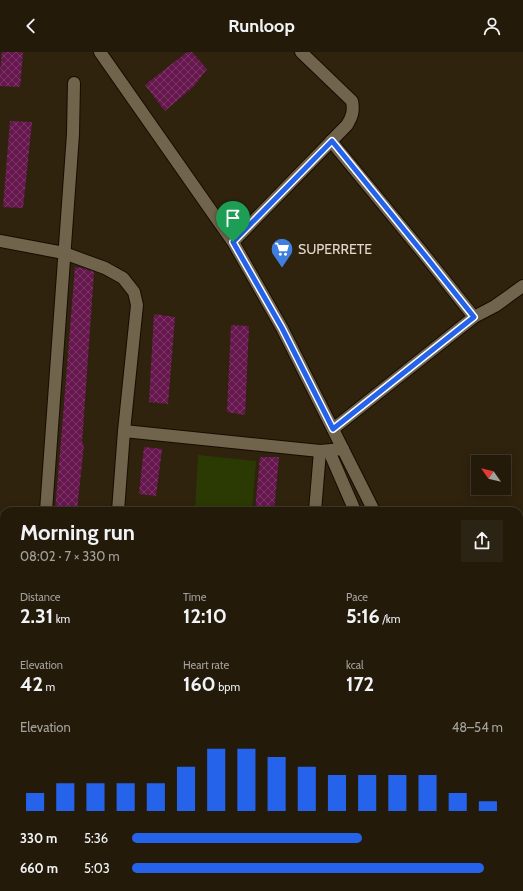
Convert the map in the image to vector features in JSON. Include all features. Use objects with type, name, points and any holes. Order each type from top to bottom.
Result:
[{"type":"street","points":[[233,242],[332,141],[351,119],[354,108],[352,101],[301,52]]},
{"type":"street","points":[[104,54],[233,242],[282,328],[372,507]]},
{"type":"street","points":[[46,507],[73,134],[74,83]]},
{"type":"street","points":[[332,141],[474,317]]},
{"type":"street","points":[[0,241],[64,253],[105,268],[123,278],[134,292],[137,305],[124,431],[118,507]]},
{"type":"street","points":[[333,429],[474,317],[494,306],[523,286]]},
{"type":"street","points":[[124,431],[324,451],[343,449]]},
{"type":"street","points":[[316,507],[324,451]]},
{"type":"street","points":[[324,451],[353,507]]},
{"type":"green space","points":[[198,455],[256,461],[252,507],[195,507]]},
{"type":"building","points":[[2,52],[23,52],[20,87],[0,86]]},
{"type":"building","points":[[187,52],[192,52],[207,69],[194,86],[165,111],[145,85]]},
{"type":"building","points":[[10,121],[32,122],[23,208],[3,207]]},
{"type":"building","points":[[75,267],[94,272],[82,443],[84,444],[77,507],[55,507]]},
{"type":"building","points":[[154,314],[175,317],[168,404],[149,402]]},
{"type":"building","points":[[231,325],[249,326],[245,415],[227,412]]},
{"type":"building","points":[[144,447],[162,449],[156,496],[139,494]]},
{"type":"building","points":[[260,457],[279,457],[274,507],[255,507]]},
{"type":"place","name":"SUPERRETE","points":[[282,268]]},
{"type":"route","points":[[332,141],[474,317],[333,429],[282,328],[233,242],[332,141]]}]
